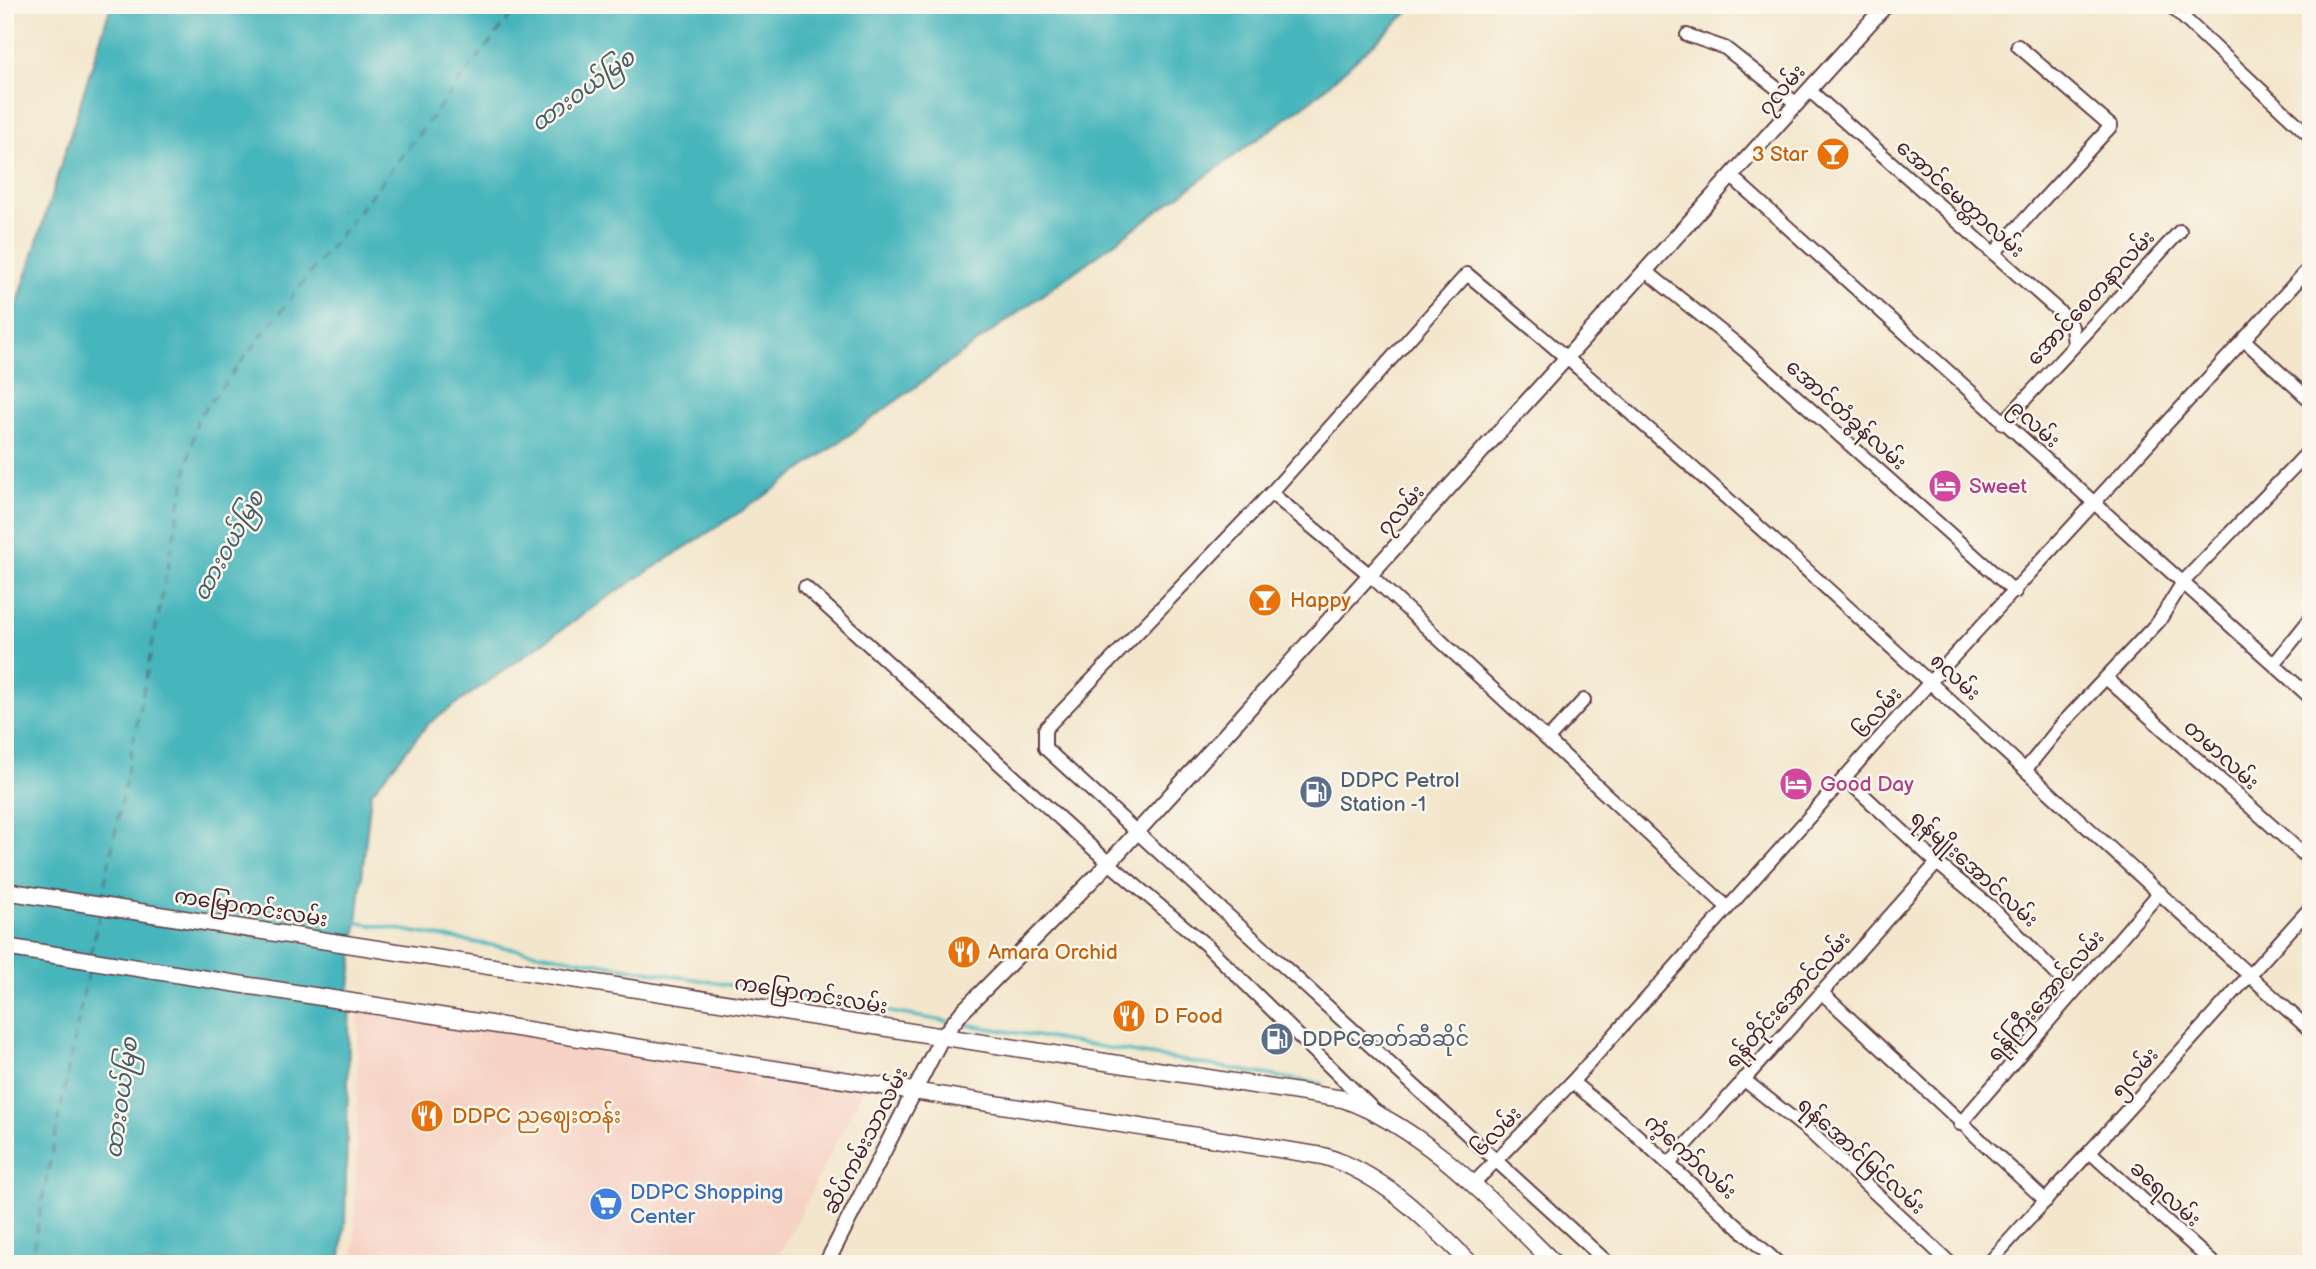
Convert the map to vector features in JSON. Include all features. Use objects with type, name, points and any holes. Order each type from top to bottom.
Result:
[{"type":"main road","name":"ကမြောကင်းလမ်း","points":[[5,891],[1343,1099],[1374,1110],[1420,1141],[1473,1184],[1555,1264]]},
{"type":"main road","points":[[5,947],[1335,1159],[1372,1177],[1434,1227],[1471,1264]]},
{"type":"street","name":"၇လမ်း","points":[[942,1037],[962,1012],[1109,863],[1886,5]]},
{"type":"street","points":[[2170,5],[2311,137]]},
{"type":"street","points":[[1687,35],[1725,48],[1797,104]]},
{"type":"street","points":[[1995,252],[2111,126],[2018,46]]},
{"type":"street","name":"အောင်မေတ္တာလမ်း","points":[[1809,90],[2062,313],[2072,327],[2074,344]]},
{"type":"street","name":"၉လမ်း","points":[[1732,177],[2311,698]]},
{"type":"street","name":"အောင်စေတနာလမ်း","points":[[2003,423],[2180,231]]},
{"type":"street","name":"၆လမ်း","points":[[1473,1184],[1572,1082],[1931,681],[2311,266]]},
{"type":"street","name":"အောင်တံခွန်လမ်း","points":[[1647,272],[1744,350],[2015,592]]},
{"type":"street","name":"၈လမ်း","points":[[1271,493],[1466,274],[1568,358],[1931,681],[2311,1031]]},
{"type":"street","points":[[2244,340],[2311,401]]},
{"type":"street","points":[[2026,769],[2063,723],[2159,621],[2183,582],[2311,449]]},
{"type":"street","points":[[1609,1264],[1045,748],[1045,729],[1271,493],[1370,575],[1727,907]]},
{"type":"street","points":[[805,587],[1109,863],[1206,945],[1374,1110]]},
{"type":"street","points":[[2274,664],[2311,618]]},
{"type":"street","name":"တမာလမ်း","points":[[2106,678],[2311,861]]},
{"type":"street","points":[[1548,739],[1584,700]]},
{"type":"street","name":"ရန်မျိုးအောင်လမ်း","points":[[1846,779],[1937,863],[1993,909],[2073,991]]},
{"type":"street","name":"ရန်တိုင်းအောင်လမ်း","points":[[1669,1164],[1937,863]]},
{"type":"street","name":"ရန်ကြီးအောင်လမ်း","points":[[1960,1124],[2160,892]]},
{"type":"street","name":"၅လမ်း","points":[[1988,1264],[2311,907]]},
{"type":"street","points":[[1821,992],[1960,1124],[2046,1201]]},
{"type":"street","name":"ဆိပ်ကမ်းသာလမ်း","points":[[826,1264],[942,1037]]},
{"type":"street","name":"ရန်အောင်မြင်လမ်း","points":[[1744,1079],[1810,1132],[1951,1264]]},
{"type":"street","name":"ကံ့ကော်လမ်း","points":[[1572,1082],[1669,1164],[1779,1264]]},
{"type":"street","name":"ခရေလမ်း","points":[[2091,1153],[2214,1264]]},
{"type":"shaded area","points":[[359,996],[870,1076],[775,1264],[354,1264]]},
{"type":"water","name":"ထားဝယ်မြစ","points":[[111,5],[1416,5],[1314,98],[762,498],[605,599],[428,724],[371,793],[350,987],[345,1223],[340,1264],[5,1264],[5,344]]},
{"type":"waterway","points":[[354,922],[950,1022]]},
{"type":"waterway","points":[[958,1023],[1322,1084]]},
{"type":"ferry route","points":[[102,899],[197,419],[519,5]]},
{"type":"ferry route","points":[[91,954],[99,915]]},
{"type":"ferry route","points":[[30,1264],[89,966]]},
{"type":"place","name":"3 Star","points":[[1833,154]]},
{"type":"place","name":"Sweet","points":[[1945,486]]},
{"type":"place","name":"Happy","points":[[1265,600]]},
{"type":"place","name":"Good Day","points":[[1796,784]]},
{"type":"place","name":"DDPC Petrol Station -1","points":[[1316,792]]},
{"type":"place","name":"Amara Orchid","points":[[964,952]]},
{"type":"place","name":"D Food","points":[[1129,1016]]},
{"type":"place","name":"DDPCဓာတ်ဆီဆိုင်","points":[[1277,1039]]},
{"type":"place","name":"DDPC ညဈေးတန်း","points":[[427,1116]]},
{"type":"place","name":"DDPC Shopping Center","points":[[606,1204]]}]
